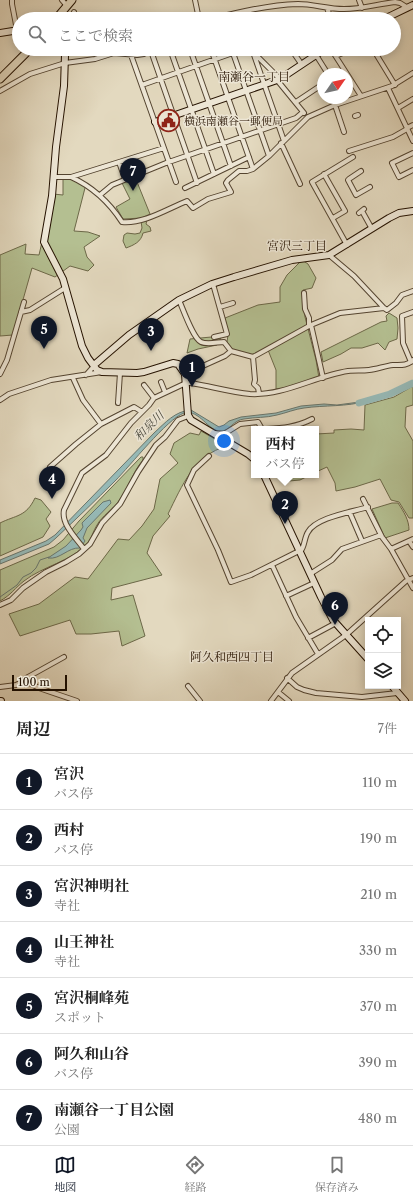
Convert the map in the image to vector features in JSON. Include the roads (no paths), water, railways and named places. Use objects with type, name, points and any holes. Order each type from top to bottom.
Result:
[{"type":"main road","points":[[60,12],[64,3],[72,0]]},
{"type":"main road","points":[[0,80],[23,56]]},
{"type":"street","points":[[12,0],[14,12]]},
{"type":"street","points":[[196,0],[198,12]]},
{"type":"street","points":[[299,4],[302,0]]},
{"type":"street","points":[[359,0],[362,8]]},
{"type":"street","points":[[238,12],[299,4],[327,8],[362,8],[386,2],[400,3],[410,7]]},
{"type":"street","points":[[399,12],[410,7]]},
{"type":"street","points":[[327,8],[328,12]]},
{"type":"street","points":[[0,33],[12,31]]},
{"type":"street","points":[[64,56],[64,86],[52,196],[44,242],[59,270],[82,346],[94,366],[102,372]]},
{"type":"street","points":[[0,80],[2,89],[30,74],[65,63],[95,59],[104,56]]},
{"type":"street","points":[[131,56],[176,182]]},
{"type":"street","points":[[154,56],[197,183]]},
{"type":"street","points":[[172,56],[214,174]]},
{"type":"street","points":[[192,56],[231,166]]},
{"type":"street","points":[[214,56],[253,169]]},
{"type":"street","points":[[142,85],[224,56]]},
{"type":"street","points":[[234,56],[269,156]]},
{"type":"street","points":[[253,56],[278,124],[282,142],[300,184]]},
{"type":"street","points":[[256,56],[278,79],[308,117]]},
{"type":"street","points":[[296,56],[302,65]]},
{"type":"street","points":[[155,122],[278,79],[315,56],[324,68]]},
{"type":"street","points":[[336,56],[343,68]]},
{"type":"street","points":[[377,56],[395,85]]},
{"type":"street","points":[[353,98],[388,88],[413,74]]},
{"type":"street","points":[[353,84],[360,96]]},
{"type":"street","points":[[296,102],[317,88]]},
{"type":"street","points":[[388,88],[413,141]]},
{"type":"street","points":[[398,108],[413,99]]},
{"type":"street","points":[[71,177],[84,183],[100,195],[112,207],[122,222],[129,222],[141,220],[187,201],[193,208],[208,199],[231,192],[226,183],[228,180],[240,171],[253,169],[269,156],[308,117],[335,105],[344,132]]},
{"type":"street","points":[[100,195],[112,185],[125,179],[187,155],[296,118],[303,112]]},
{"type":"street","points":[[350,151],[393,137],[413,125]]},
{"type":"street","points":[[54,177],[71,177],[164,148]]},
{"type":"street","points":[[413,153],[392,163],[399,177],[413,170]]},
{"type":"street","points":[[185,188],[248,157]]},
{"type":"street","points":[[347,245],[312,185],[313,181],[353,157]]},
{"type":"street","points":[[119,162],[125,179]]},
{"type":"street","points":[[361,171],[348,180],[351,187],[356,195],[370,187]]},
{"type":"street","points":[[324,174],[346,211],[332,218]]},
{"type":"street","points":[[362,211],[372,228]]},
{"type":"street","points":[[86,375],[129,335],[179,300],[213,284],[292,260],[329,255],[399,213],[413,212]]},
{"type":"street","points":[[329,255],[354,276],[384,308]]},
{"type":"street","points":[[213,284],[227,334],[214,337]]},
{"type":"street","points":[[21,312],[30,310],[65,288]]},
{"type":"street","points":[[179,300],[199,341],[204,343],[224,342],[232,351],[253,357],[310,325],[340,313],[384,308],[386,310],[396,303],[402,295],[413,291]]},
{"type":"street","points":[[304,293],[306,309],[323,378]]},
{"type":"street","points":[[0,374],[7,360],[24,302]]},
{"type":"street","points":[[220,307],[233,303]]},
{"type":"street","points":[[84,549],[64,522],[64,510],[82,473],[106,455],[131,423],[154,398],[186,383],[251,394],[288,389],[345,371],[368,370],[393,365],[402,365],[412,361],[403,343],[402,316],[413,312]]},
{"type":"street","points":[[185,374],[232,351]]},
{"type":"street","points":[[253,357],[254,384],[258,388],[259,393]]},
{"type":"street","points":[[0,400],[9,394],[51,380],[72,378],[102,372],[144,372],[173,363],[178,364],[185,374],[188,415],[193,422],[251,456]]},
{"type":"street","points":[[118,403],[120,373]]},
{"type":"street","points":[[72,378],[84,400],[101,424]]},
{"type":"street","points":[[161,382],[165,392]]},
{"type":"street","points":[[144,385],[154,398]]},
{"type":"street","points":[[50,467],[101,424],[134,407],[142,412]]},
{"type":"street","points":[[0,605],[11,600],[23,588],[46,572],[72,559],[84,549],[92,540],[102,523],[120,504],[138,472],[156,445],[165,437],[176,422],[188,415]]},
{"type":"street","points":[[294,426],[303,424],[312,419]]},
{"type":"street","points":[[212,433],[224,434],[246,422],[258,422],[260,426]]},
{"type":"street","points":[[209,456],[194,470],[187,485],[218,550],[230,582],[251,575],[300,552],[303,550],[307,533],[312,528],[333,516],[350,513],[368,507]]},
{"type":"street","points":[[265,478],[324,604],[336,623],[365,656]]},
{"type":"street","points":[[364,499],[381,535],[392,549],[411,579],[413,588]]},
{"type":"street","points":[[350,513],[362,541]]},
{"type":"street","points":[[310,574],[332,560],[342,549],[381,535]]},
{"type":"street","points":[[392,549],[411,540],[413,547]]},
{"type":"street","points":[[272,565],[296,617],[318,654]]},
{"type":"street","points":[[271,701],[287,678],[299,667],[346,634],[411,579]]},
{"type":"street","points":[[286,596],[314,583]]},
{"type":"street","points":[[308,638],[336,623]]},
{"type":"street","points":[[0,687],[16,685],[64,657]]},
{"type":"street","points":[[287,678],[297,687],[316,693],[362,698],[398,693]]},
{"type":"street","points":[[24,680],[39,688],[77,701]]},
{"type":"street","points":[[188,686],[200,701]]},
{"type":"street","points":[[395,689],[405,701]]},
{"type":"street","points":[[278,692],[289,701]]},
{"type":"water","points":[[367,401],[351,404],[297,409],[273,416],[244,419],[237,421],[224,431],[212,428],[195,414],[184,413],[168,424],[115,481],[49,544],[0,564],[0,560],[46,541],[55,535],[154,433],[175,415],[191,410],[219,427],[229,421],[241,417],[276,413],[301,406],[324,404],[337,405]]},
{"type":"water","points":[[110,500],[111,503],[87,528],[83,538],[85,541],[80,548],[72,549],[56,557],[48,558],[66,546],[81,530],[83,527],[82,523],[103,502]]},
{"type":"waterway","name":"和泉川","points":[[359,403],[390,394],[413,383]]},
{"type":"waterway","points":[[0,597],[17,585],[23,577],[31,573],[36,568],[40,560],[49,557]]},
{"type":"place","name":"横浜南瀬谷一郵便局","points":[[168,121]]},
{"type":"place","name":"南瀬谷一丁目公園","points":[[133,191]]},
{"type":"place","name":"宮沢桐峰苑","points":[[44,349]]},
{"type":"place","name":"宮沢神明社","points":[[151,351]]},
{"type":"place","name":"宮沢","points":[[192,387]]},
{"type":"place","name":"山王神社","points":[[52,499]]},
{"type":"place","name":"西村","points":[[285,524]]},
{"type":"place","name":"阿久和山谷","points":[[335,625]]},
{"type":"district","name":"南瀬谷一丁目","points":[[254,77]]},
{"type":"district","name":"宮沢三丁目","points":[[297,246]]},
{"type":"district","name":"阿久和西四丁目","points":[[232,657]]}]
